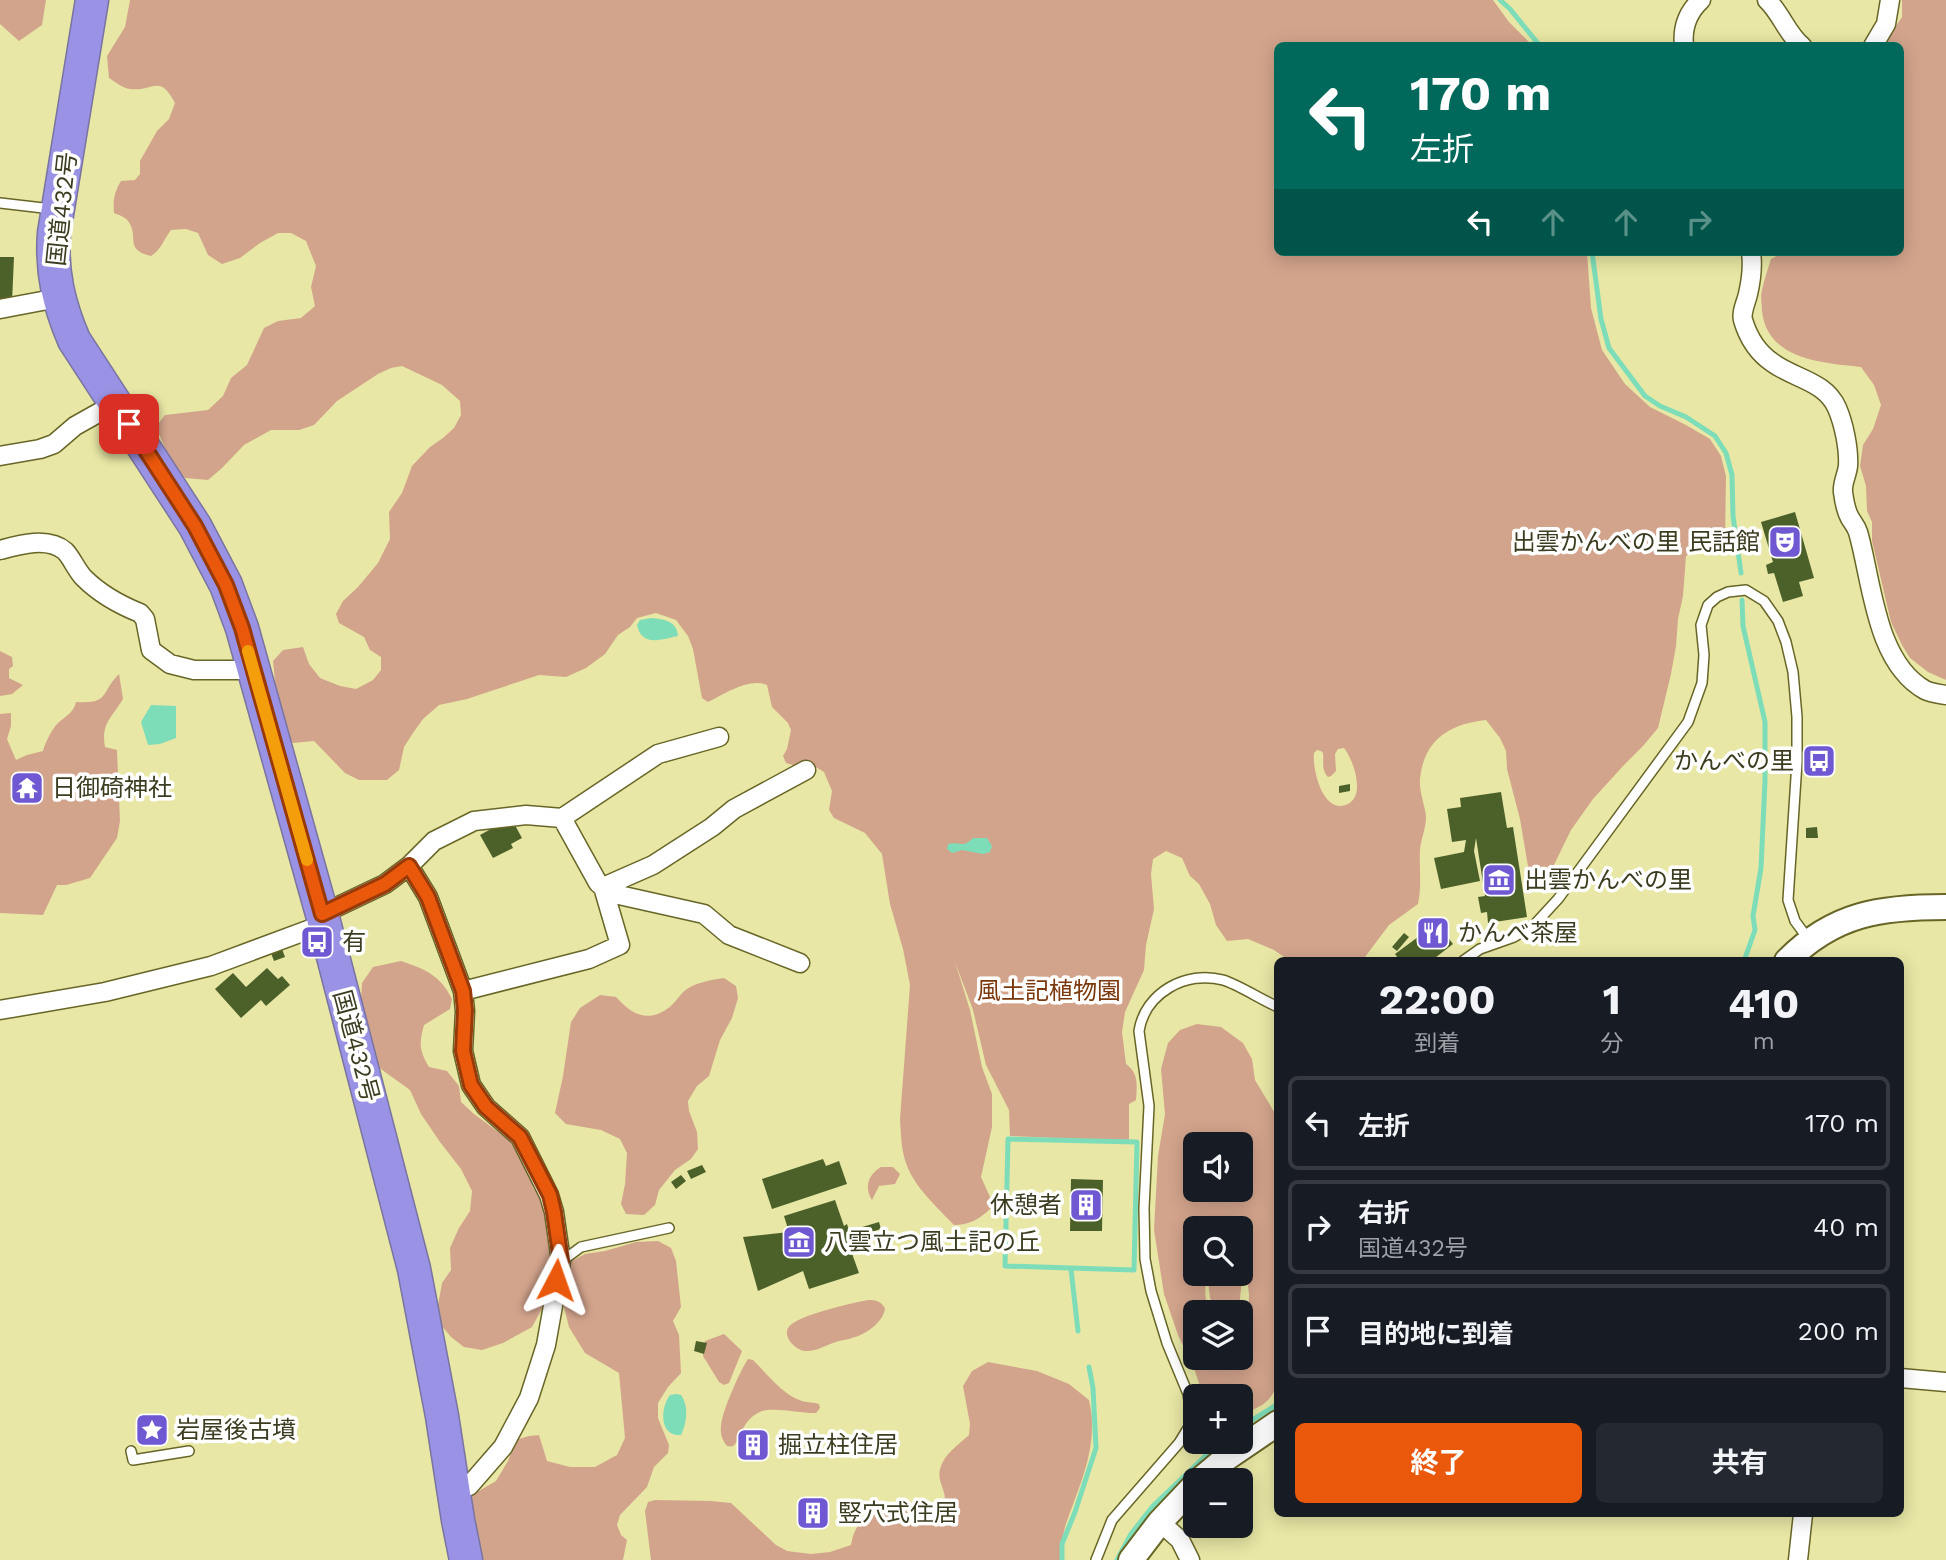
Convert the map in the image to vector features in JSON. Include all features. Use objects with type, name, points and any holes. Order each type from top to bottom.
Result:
[{"type":"highway","name":"国道432号","points":[[92,0],[57,209],[52,254],[58,298],[74,340],[195,526],[226,585],[242,628],[323,919],[414,1269],[466,1560]]},
{"type":"main road","points":[[1791,957],[1809,940],[1832,926],[1859,915],[1946,907]]},
{"type":"main road","points":[[1214,1468],[1274,1426]]},
{"type":"main road","points":[[1131,1560],[1183,1498]]},
{"type":"street","points":[[1684,42],[1686,23],[1693,8],[1701,0]]},
{"type":"street","points":[[1767,0],[1797,42]]},
{"type":"street","points":[[1875,42],[1886,24],[1890,0]]},
{"type":"street","points":[[1751,256],[1748,294],[1742,316],[1748,335],[1773,363],[1829,395],[1838,410],[1847,453],[1848,465],[1843,489],[1848,515],[1857,528],[1881,630],[1903,670],[1926,690],[1946,695]]},
{"type":"street","points":[[0,309],[58,298]]},
{"type":"street","points":[[0,456],[54,444],[75,426],[116,403]]},
{"type":"street","points":[[0,550],[19,544],[37,543],[54,544],[65,551],[82,576],[99,591],[140,613],[145,619],[151,650],[170,664],[194,670],[254,670]]},
{"type":"street","points":[[0,1010],[105,992],[211,965],[323,919],[385,884],[409,866],[434,841],[474,821],[526,815],[562,818],[658,754],[719,737]]},
{"type":"street","points":[[603,887],[653,865],[712,827],[734,809],[806,770]]},
{"type":"street","points":[[562,818],[598,883],[610,893],[704,914],[729,935],[800,962]]},
{"type":"street","points":[[409,866],[428,897],[463,991],[463,1051],[471,1085],[486,1107],[520,1137],[550,1195],[561,1261],[546,1345],[530,1398],[503,1447],[469,1486],[453,1490]]},
{"type":"street","points":[[463,991],[589,959],[620,945],[603,887]]},
{"type":"street","points":[[1904,1378],[1946,1382]]},
{"type":"street","points":[[1798,1560],[1803,1517]]},
{"type":"street","points":[[1160,1522],[1180,1540],[1190,1560]]},
{"type":"lane","points":[[0,203],[57,209]]},
{"type":"lane","points":[[1469,957],[1480,949],[1514,937],[1535,924],[1558,899],[1688,722],[1702,683],[1704,655],[1701,625],[1708,605],[1728,592],[1746,590],[1764,601],[1778,621],[1793,672],[1797,762],[1788,900],[1795,921],[1809,940]]},
{"type":"lane","points":[[1096,1560],[1112,1520],[1179,1443],[1190,1425],[1191,1413],[1188,1394],[1167,1343],[1151,1291],[1145,1259],[1144,1208],[1149,1107],[1139,1031],[1141,1019],[1147,1007],[1166,988],[1178,982],[1200,978],[1223,980],[1274,1005]]},
{"type":"lane","points":[[561,1261],[581,1247],[669,1228]]},
{"type":"lane","points":[[131,1451],[133,1460],[189,1451]]},
{"type":"green space","points":[[0,0],[46,0],[42,25],[19,41],[0,24]]},
{"type":"green space","name":"風土記植物園","points":[[130,0],[1493,0],[1509,22],[1529,42],[1274,42],[1274,256],[1587,256],[1591,308],[1602,350],[1625,384],[1650,407],[1710,439],[1721,456],[1726,476],[1725,541],[1717,550],[1700,549],[1686,556],[1676,646],[1658,728],[1593,799],[1571,830],[1547,879],[1540,886],[1531,884],[1520,819],[1507,769],[1506,751],[1500,738],[1486,720],[1461,725],[1441,736],[1427,754],[1420,779],[1426,817],[1420,850],[1418,904],[1389,925],[1365,957],[1284,957],[1248,939],[1227,941],[1216,925],[1210,904],[1199,884],[1190,876],[1182,858],[1166,851],[1153,859],[1151,874],[1154,909],[1144,970],[1125,1012],[1122,1032],[1126,1064],[1133,1071],[1137,1085],[1136,1100],[1129,1104],[1129,1141],[1010,1136],[1009,1110],[986,1065],[973,1010],[955,962],[970,1010],[982,1067],[992,1094],[992,1127],[981,1177],[990,1197],[991,1208],[974,1221],[954,1225],[914,1180],[903,1152],[900,1119],[910,985],[890,904],[882,854],[865,833],[834,818],[829,810],[832,791],[824,772],[814,766],[786,763],[783,756],[791,730],[788,723],[772,707],[767,685],[745,685],[708,702],[702,698],[688,636],[676,620],[656,613],[637,618],[618,635],[605,654],[586,668],[566,677],[539,675],[467,699],[439,705],[423,719],[413,733],[404,747],[399,770],[387,780],[359,780],[345,773],[314,741],[293,743],[280,714],[273,661],[283,650],[303,647],[309,664],[320,678],[356,689],[373,680],[381,670],[381,657],[370,650],[364,637],[339,623],[336,614],[343,601],[378,563],[390,539],[389,512],[402,493],[412,466],[454,428],[461,415],[460,401],[442,385],[402,366],[391,368],[337,401],[314,425],[299,430],[271,430],[244,445],[208,480],[185,478],[170,460],[156,427],[165,415],[208,410],[223,396],[231,378],[247,365],[264,328],[278,321],[301,318],[315,306],[311,287],[316,266],[306,241],[291,233],[278,233],[240,258],[222,264],[208,255],[198,233],[186,229],[171,230],[160,248],[151,256],[137,250],[128,221],[114,213],[115,193],[121,181],[135,180],[140,174],[140,161],[157,131],[169,119],[175,103],[160,86],[130,89],[109,78],[107,56],[125,27]],"holes":[[[1344,748],[1354,768],[1356,793],[1348,804],[1339,806],[1332,803],[1321,789],[1314,753],[1317,750],[1323,753],[1324,769],[1328,777],[1336,771],[1335,754],[1338,749]]]},
{"type":"green space","points":[[1902,0],[1946,0],[1946,680],[1928,672],[1910,658],[1891,622],[1872,541],[1872,522],[1867,511],[1866,486],[1860,466],[1863,445],[1873,429],[1881,405],[1874,385],[1861,367],[1799,356],[1774,340],[1766,327],[1761,300],[1771,259],[1777,256],[1904,256],[1904,42],[1885,42],[1902,17]]},
{"type":"green space","points":[[0,651],[12,657],[13,666],[9,669],[9,678],[23,685],[12,694],[0,696]]},
{"type":"green space","points":[[119,674],[123,699],[104,732],[105,747],[117,750],[120,821],[117,838],[90,878],[57,885],[43,915],[0,913],[0,714],[11,713],[7,739],[16,760],[43,751],[52,731],[71,712],[76,702],[100,699]]},
{"type":"green space","points":[[401,961],[431,974],[452,999],[450,1009],[424,1025],[421,1046],[429,1067],[447,1071],[459,1086],[461,1102],[516,1145],[530,1169],[533,1188],[547,1209],[551,1238],[551,1272],[544,1305],[532,1327],[503,1343],[482,1350],[464,1347],[451,1337],[441,1325],[438,1305],[442,1283],[451,1270],[450,1248],[470,1211],[472,1191],[461,1169],[421,1114],[410,1090],[378,1067],[363,1025],[362,983],[373,967]]},
{"type":"green space","points":[[724,978],[736,986],[738,998],[732,1018],[720,1040],[709,1076],[697,1086],[688,1101],[697,1132],[698,1149],[691,1159],[675,1170],[659,1190],[655,1205],[644,1215],[626,1214],[621,1204],[627,1153],[620,1139],[601,1130],[566,1124],[555,1113],[571,1022],[580,1008],[600,995],[616,997],[635,1013],[649,1016],[664,1011],[691,987]]},
{"type":"green space","points":[[1197,1024],[1221,1027],[1243,1043],[1252,1059],[1255,1080],[1274,1112],[1274,1390],[1264,1404],[1253,1409],[1253,1384],[1199,1384],[1195,1370],[1253,1370],[1253,1300],[1249,1300],[1248,1286],[1253,1286],[1253,1216],[1183,1216],[1183,1286],[1206,1286],[1206,1300],[1183,1300],[1183,1346],[1164,1294],[1154,1230],[1158,1156],[1165,1114],[1161,1069],[1168,1043],[1180,1030]]},
{"type":"green space","points":[[881,1167],[893,1167],[900,1174],[895,1184],[879,1186],[872,1200],[868,1190],[869,1182]]},
{"type":"green space","points":[[658,1241],[671,1248],[676,1261],[681,1307],[673,1321],[679,1335],[681,1373],[658,1403],[658,1418],[669,1445],[668,1453],[654,1467],[647,1487],[620,1515],[617,1525],[621,1535],[627,1540],[623,1560],[475,1560],[465,1499],[496,1481],[516,1440],[539,1435],[547,1461],[570,1467],[595,1467],[617,1455],[625,1438],[619,1373],[585,1353],[569,1327],[560,1292],[568,1263],[585,1254],[636,1242]]},
{"type":"green space","points":[[1209,1286],[1241,1286],[1240,1300],[1210,1298]]},
{"type":"green space","points":[[868,1300],[878,1301],[885,1308],[878,1323],[862,1334],[809,1351],[798,1348],[787,1336],[788,1328],[802,1319],[825,1310]]},
{"type":"green space","points":[[724,1334],[742,1351],[729,1383],[724,1385],[719,1382],[703,1356],[705,1341]]},
{"type":"green space","points":[[748,1359],[753,1360],[788,1394],[802,1401],[819,1404],[820,1408],[816,1413],[762,1411],[750,1419],[735,1444],[727,1446],[721,1434],[722,1419]]},
{"type":"green space","points":[[988,1362],[1037,1371],[1069,1384],[1089,1400],[1092,1417],[1090,1449],[1065,1527],[1060,1560],[651,1560],[645,1511],[648,1502],[655,1500],[731,1503],[776,1545],[787,1551],[811,1554],[830,1552],[851,1545],[863,1520],[874,1513],[900,1508],[941,1511],[945,1500],[940,1469],[952,1450],[969,1435],[970,1424],[963,1386],[972,1371]]},
{"type":"shaded area","points":[[651,618],[672,624],[678,636],[659,640],[643,637],[637,625],[640,620]]},
{"type":"shaded area","points":[[151,705],[176,706],[176,738],[148,745],[141,722]]},
{"type":"shaded area","points":[[973,838],[987,838],[992,846],[990,852],[983,854],[962,850],[952,853],[947,849],[948,844],[964,844]]},
{"type":"shaded area","points":[[676,1394],[684,1399],[686,1409],[681,1435],[674,1434],[665,1427],[663,1414],[670,1395]]},
{"type":"building","points":[[0,257],[14,257],[12,302],[0,302]]},
{"type":"building","name":"出雲かんべの里 民話館","points":[[1795,512],[1814,578],[1799,582],[1803,596],[1783,602],[1774,573],[1768,574],[1766,565],[1773,562],[1761,522]]},
{"type":"building","name":"日御碕神社","points":[[25,782],[32,784],[28,795],[21,793]]},
{"type":"building","points":[[1350,784],[1350,791],[1339,793],[1339,786]]},
{"type":"building","points":[[1501,792],[1507,828],[1513,827],[1527,917],[1488,923],[1487,912],[1481,913],[1478,897],[1485,896],[1476,838],[1474,851],[1480,881],[1441,889],[1434,858],[1464,852],[1466,840],[1452,842],[1447,809],[1461,807],[1460,798]]},
{"type":"building","points":[[511,818],[522,838],[511,844],[513,848],[493,858],[480,835]]},
{"type":"building","points":[[1817,827],[1818,838],[1806,838],[1806,828]]},
{"type":"building","name":"かんべ茶屋","points":[[1437,923],[1453,944],[1436,957],[1397,957],[1395,954]]},
{"type":"building","points":[[1404,933],[1409,937],[1397,951],[1392,947]]},
{"type":"building","points":[[314,940],[317,954],[309,956],[306,942]]},
{"type":"building","points":[[282,949],[285,957],[274,961],[271,953]]},
{"type":"building","points":[[267,968],[278,979],[282,976],[290,985],[266,1006],[261,1000],[241,1018],[215,989],[233,973],[246,987]]},
{"type":"building","name":"八雲立つ風土記の丘","points":[[823,1159],[826,1166],[839,1161],[847,1184],[772,1209],[762,1179]]},
{"type":"building","points":[[702,1165],[706,1172],[691,1179],[687,1171]]},
{"type":"building","points":[[681,1175],[686,1181],[676,1189],[671,1182]]},
{"type":"building","name":"休憩者","points":[[1071,1179],[1103,1180],[1102,1231],[1070,1231]]},
{"type":"building","name":"八雲立つ風土記の丘","points":[[835,1200],[844,1226],[847,1224],[849,1231],[879,1222],[881,1229],[852,1238],[854,1247],[850,1248],[859,1273],[809,1289],[803,1271],[758,1291],[743,1237],[789,1232],[784,1216]]},
{"type":"building","points":[[696,1341],[707,1343],[704,1354],[694,1351]]},
{"type":"building","name":"掘立柱住居","points":[[749,1434],[764,1440],[756,1457],[742,1450]]},
{"type":"building","name":"竪穴式住居","points":[[818,1502],[823,1520],[809,1524],[803,1507]]},
{"type":"waterway","points":[[1500,0],[1537,42]]},
{"type":"waterway","points":[[1593,256],[1601,319],[1609,348],[1645,396],[1686,417],[1715,436],[1726,453],[1732,475],[1733,516],[1741,573]]},
{"type":"waterway","points":[[1742,600],[1743,626],[1765,722],[1761,868],[1753,916],[1755,930],[1745,957]]},
{"type":"waterway","points":[[1008,1139],[1137,1142],[1134,1270],[1005,1266],[1008,1139]]},
{"type":"waterway","points":[[1071,1269],[1078,1331]]},
{"type":"waterway","points":[[1062,1560],[1062,1544],[1096,1448],[1093,1388],[1089,1367]]},
{"type":"waterway","points":[[1253,1420],[1274,1406]]},
{"type":"waterway","points":[[1117,1560],[1131,1534],[1153,1506],[1207,1454]]},
{"type":"slow traffic","points":[[248,651],[307,860]]},
{"type":"place","name":"出雲かんべの里 民話館","points":[[1785,542]]},
{"type":"place","name":"かんべの里","points":[[1819,761]]},
{"type":"place","name":"日御碕神社","points":[[27,788]]},
{"type":"place","name":"出雲かんべの里","points":[[1499,880]]},
{"type":"place","name":"かんべ茶屋","points":[[1433,933]]},
{"type":"place","name":"有","points":[[317,942]]},
{"type":"place","name":"休憩者","points":[[1086,1205]]},
{"type":"place","name":"八雲立つ風土記の丘","points":[[799,1242]]},
{"type":"place","name":"岩屋後古墳","points":[[152,1430]]},
{"type":"place","name":"掘立柱住居","points":[[753,1445]]},
{"type":"place","name":"竪穴式住居","points":[[813,1513]]},
{"type":"route","points":[[129,424],[195,526],[226,585],[242,628],[322,914],[385,884],[409,866],[428,897],[463,991],[463,1051],[471,1085],[486,1107],[520,1137],[550,1195],[561,1261],[556,1280]]}]
